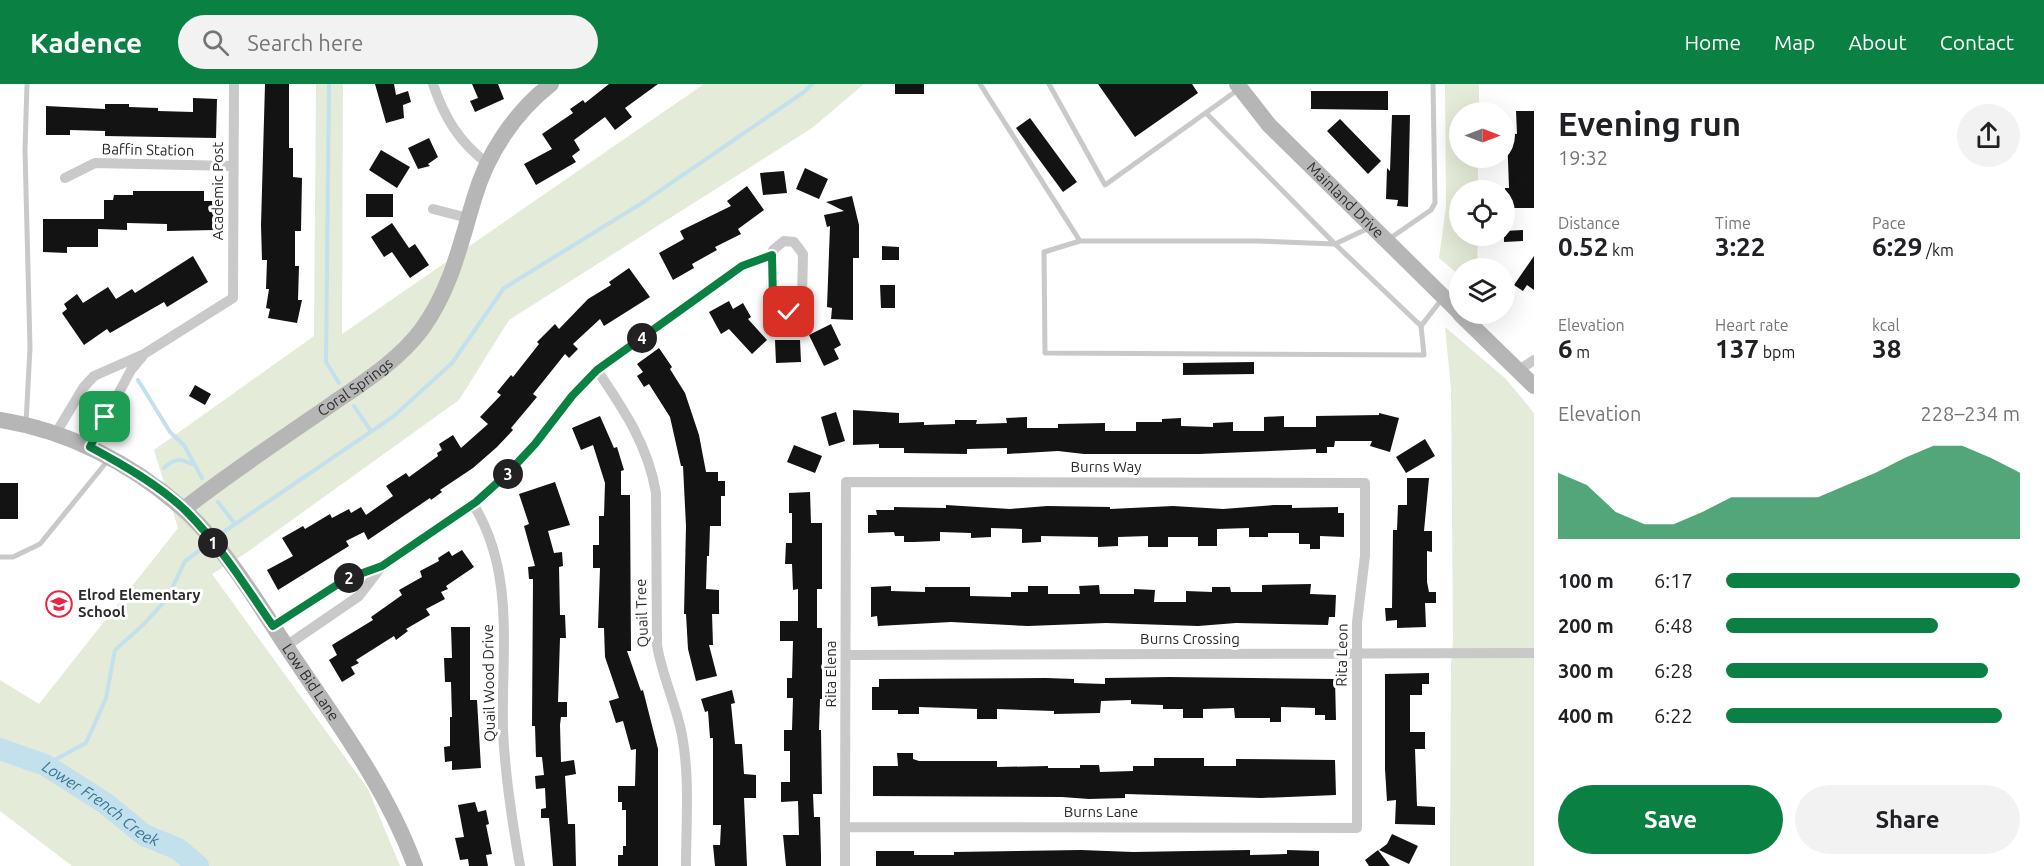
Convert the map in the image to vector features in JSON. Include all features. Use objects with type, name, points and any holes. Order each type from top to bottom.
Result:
[{"type":"street","name":"Academic Post","points":[[144,354],[233,298],[234,84]]},
{"type":"street","points":[[433,84],[459,139],[487,163]]},
{"type":"street","name":"Coral Springs","points":[[184,509],[392,361],[421,330],[442,296],[455,266],[468,218],[487,163],[511,125],[551,84]]},
{"type":"street","name":"Mainland Drive","points":[[1241,86],[1269,125],[1449,303]]},
{"type":"street","name":"Baffin Station","points":[[65,178],[95,163],[233,166]]},
{"type":"street","points":[[433,209],[468,218]]},
{"type":"street","points":[[784,241],[794,242],[801,249],[802,299],[794,311],[784,312],[773,303],[772,255],[775,246],[784,241]]},
{"type":"street","points":[[273,626],[346,579],[382,566],[473,504],[528,452],[572,396],[597,370],[742,266],[772,255]]},
{"type":"street","name":"Mainland Drive","points":[[1471,324],[1534,386]]},
{"type":"street","points":[[56,433],[83,388],[94,376],[144,354]]},
{"type":"street","points":[[90,447],[131,370],[144,354]]},
{"type":"street","points":[[1519,370],[1534,360]]},
{"type":"street","name":"Quail Tree","points":[[597,370],[633,424],[653,475],[656,493],[657,645],[660,665],[682,736],[686,773],[686,866]]},
{"type":"street","name":"Low Bid Lane","points":[[0,420],[56,433],[90,447],[110,457],[184,509],[228,562],[273,626],[386,798],[415,866]]},
{"type":"street","name":"Burns Way","points":[[846,482],[1365,483]]},
{"type":"street","name":"Rita Elena","points":[[845,866],[846,482]]},
{"type":"street","name":"Rita Leon","points":[[1357,828],[1356,654],[1357,622],[1365,556],[1365,483]]},
{"type":"street","name":"Quail Wood Drive","points":[[473,504],[495,548],[502,584],[503,731],[509,807],[520,866]]},
{"type":"street","points":[[286,646],[359,596],[382,566]]},
{"type":"street","name":"Burns Crossing","points":[[846,655],[1534,653]]},
{"type":"street","name":"Burns Lane","points":[[845,827],[1357,828]]},
{"type":"lane","points":[[25,424],[30,348],[25,150],[27,84]]},
{"type":"lane","points":[[980,84],[1080,241]]},
{"type":"lane","points":[[1049,84],[1105,185],[1241,86]]},
{"type":"lane","points":[[1386,241],[1431,210],[1435,203],[1433,84]]},
{"type":"lane","points":[[1206,113],[1335,244],[1420,326],[1424,355],[1045,353],[1044,252],[1080,241],[1256,241],[1335,244],[1372,226]]},
{"type":"lane","points":[[1420,326],[1443,297]]},
{"type":"lane","points":[[0,557],[13,557],[32,550],[47,537],[110,457]]},
{"type":"green space","points":[[316,84],[343,84],[342,334],[704,84],[864,84],[812,128],[509,320],[459,400],[246,553],[212,574],[368,789],[400,866],[72,866],[0,811],[0,680],[39,704],[178,528],[154,450],[314,336]]},
{"type":"green space","points":[[1445,84],[1479,84],[1479,102],[1449,102],[1449,168],[1478,168],[1478,180],[1449,180],[1449,246],[1478,246],[1477,258],[1449,258],[1449,266],[1439,258],[1446,207]]},
{"type":"green space","points":[[1445,327],[1506,379],[1534,413],[1534,866],[1450,866],[1453,639],[1451,389]]},
{"type":"building","points":[[265,84],[289,84],[289,148],[293,148],[293,177],[302,178],[301,231],[295,231],[295,266],[299,266],[298,300],[302,300],[297,323],[268,318],[270,309],[266,308],[269,289],[266,289],[267,260],[262,260],[261,225]]},
{"type":"building","points":[[375,84],[394,84],[396,95],[408,91],[411,102],[403,105],[404,118],[386,123]]},
{"type":"building","points":[[472,84],[498,84],[504,99],[475,112],[470,101],[478,98]]},
{"type":"building","points":[[609,84],[658,84],[625,108],[632,117],[615,130],[605,117],[574,140],[580,150],[572,156],[576,162],[536,185],[524,164],[552,149],[542,134],[573,113],[570,109],[583,100],[585,103]]},
{"type":"building","points":[[895,84],[924,84],[924,94],[895,94]]},
{"type":"building","points":[[1098,84],[1192,84],[1198,93],[1135,137]]},
{"type":"building","points":[[1311,91],[1388,91],[1388,110],[1311,109]]},
{"type":"building","points":[[193,98],[217,99],[216,138],[105,136],[105,131],[70,130],[70,135],[46,135],[46,106],[105,109],[105,104],[129,104],[129,107],[158,108],[158,111],[193,112]]},
{"type":"building","points":[[1516,111],[1534,111],[1534,208],[1515,208],[1515,180],[1509,180],[1508,168],[1515,168],[1515,134],[1517,134]]},
{"type":"building","points":[[1392,115],[1410,115],[1408,207],[1397,206],[1398,200],[1386,199],[1387,168],[1390,171]]},
{"type":"building","points":[[1030,118],[1077,182],[1063,192],[1016,128]]},
{"type":"building","points":[[1340,119],[1381,161],[1368,174],[1327,131]]},
{"type":"building","points":[[429,138],[438,157],[428,164],[430,166],[418,169],[408,148]]},
{"type":"building","points":[[381,150],[410,167],[397,188],[369,170]]},
{"type":"building","points":[[805,168],[828,179],[819,199],[796,189]]},
{"type":"building","points":[[784,171],[787,193],[763,195],[760,173]]},
{"type":"building","points":[[747,186],[764,210],[738,229],[741,234],[715,247],[717,250],[692,264],[694,268],[673,280],[659,253],[684,239],[680,231],[731,206],[727,201]]},
{"type":"building","points":[[133,191],[204,191],[204,201],[215,201],[215,230],[167,231],[167,224],[127,223],[127,230],[98,229],[98,247],[67,247],[67,253],[43,252],[43,219],[104,219],[104,200],[113,200],[114,195],[133,195]]},
{"type":"building","points":[[366,194],[393,194],[393,217],[366,217]]},
{"type":"building","points":[[852,196],[859,225],[859,258],[853,258],[853,320],[831,319],[832,308],[827,307],[830,226],[827,227],[824,215],[844,211],[826,202]]},
{"type":"building","points":[[392,223],[409,248],[415,244],[429,265],[410,278],[392,252],[384,257],[371,237]]},
{"type":"building","points":[[1515,230],[1523,230],[1523,241],[1515,241]]},
{"type":"building","points":[[882,246],[899,247],[899,260],[882,260]]},
{"type":"building","points":[[193,256],[208,282],[167,307],[164,302],[110,333],[107,329],[84,345],[62,313],[67,309],[64,304],[77,294],[83,303],[108,287],[116,299],[132,289],[135,293]]},
{"type":"building","points":[[1534,256],[1534,290],[1527,285],[1523,291],[1515,284]]},
{"type":"building","points":[[629,268],[650,297],[604,326],[600,319],[573,344],[578,349],[569,358],[565,354],[533,394],[537,397],[511,428],[513,430],[497,447],[473,468],[440,490],[442,492],[431,500],[430,498],[368,540],[364,532],[346,541],[349,546],[278,590],[267,570],[293,556],[282,538],[303,526],[305,529],[330,514],[332,518],[349,509],[351,513],[361,507],[366,515],[393,496],[386,486],[406,473],[409,477],[438,456],[437,453],[442,450],[439,444],[453,435],[461,448],[488,424],[480,417],[501,395],[497,392],[511,375],[513,377],[539,344],[537,342],[555,324],[559,329],[588,299],[611,285],[609,282]]},
{"type":"building","points":[[880,285],[895,285],[895,308],[881,308]]},
{"type":"building","points":[[729,301],[733,309],[743,303],[751,317],[748,319],[767,340],[752,354],[729,329],[721,334],[709,312]]},
{"type":"building","points":[[831,324],[841,345],[834,349],[839,359],[824,366],[809,335]]},
{"type":"building","points":[[775,340],[800,340],[801,362],[776,363]]},
{"type":"building","points":[[659,348],[685,393],[699,435],[706,472],[718,472],[718,481],[725,481],[725,496],[721,496],[721,526],[710,526],[709,556],[707,556],[706,589],[719,590],[719,614],[712,614],[713,645],[709,645],[717,676],[696,681],[688,649],[686,614],[684,614],[686,526],[683,466],[681,466],[670,417],[649,384],[644,387],[637,376],[643,372],[637,364]]},
{"type":"building","points":[[1254,362],[1254,374],[1183,375],[1183,363]]},
{"type":"building","points":[[195,385],[211,394],[205,405],[189,396]]},
{"type":"building","points":[[853,410],[899,413],[899,423],[955,424],[955,420],[977,420],[976,424],[1007,423],[1006,418],[1027,417],[1027,428],[1058,428],[1058,424],[1105,423],[1105,431],[1136,431],[1136,422],[1162,422],[1162,419],[1181,418],[1181,426],[1213,427],[1213,423],[1233,422],[1233,431],[1264,431],[1264,417],[1284,416],[1284,427],[1316,427],[1316,416],[1379,415],[1379,413],[1399,418],[1390,452],[1370,446],[1372,441],[1335,441],[1334,447],[1327,447],[1327,453],[1316,453],[1316,449],[1199,454],[1084,454],[1058,451],[1007,454],[1007,448],[967,449],[967,454],[904,453],[904,448],[879,448],[879,444],[853,445]]},
{"type":"building","points":[[836,412],[845,441],[829,446],[821,417]]},
{"type":"building","points":[[600,416],[614,448],[617,447],[624,470],[621,471],[621,495],[630,495],[631,651],[627,651],[641,691],[643,690],[658,749],[658,866],[618,866],[618,855],[623,855],[623,846],[626,846],[626,810],[622,810],[622,802],[618,802],[618,786],[635,786],[636,749],[631,750],[623,721],[616,723],[609,701],[619,698],[605,657],[604,628],[598,628],[600,568],[593,568],[593,545],[599,545],[599,516],[604,516],[605,483],[593,445],[581,450],[572,428]]},
{"type":"building","points":[[1425,439],[1435,456],[1406,473],[1396,457]]},
{"type":"building","points":[[794,445],[822,456],[815,473],[787,462]]},
{"type":"building","points":[[1407,478],[1429,478],[1424,531],[1432,531],[1432,552],[1427,551],[1427,582],[1429,592],[1436,592],[1436,603],[1425,603],[1426,627],[1397,628],[1397,620],[1386,621],[1385,608],[1392,608],[1393,530],[1397,530],[1398,505],[1407,505]]},
{"type":"building","points":[[555,482],[570,525],[548,531],[554,553],[562,552],[563,566],[559,567],[560,615],[565,615],[566,638],[560,638],[558,702],[567,702],[567,717],[561,717],[560,725],[561,762],[574,760],[576,774],[565,776],[568,824],[575,824],[576,866],[553,866],[549,818],[541,818],[541,809],[546,808],[545,788],[536,789],[535,776],[544,775],[542,757],[536,757],[535,726],[532,726],[533,579],[529,579],[528,567],[535,566],[524,526],[529,524],[519,494]]},
{"type":"building","points":[[0,483],[18,483],[18,519],[0,519]]},
{"type":"building","points":[[810,492],[811,523],[822,523],[822,589],[817,589],[817,628],[822,628],[822,699],[820,699],[819,730],[821,730],[822,794],[813,794],[814,817],[820,817],[821,866],[786,866],[783,835],[799,835],[798,801],[781,802],[781,782],[790,782],[790,751],[784,751],[784,730],[792,730],[793,698],[787,698],[787,678],[792,678],[793,641],[780,641],[780,621],[798,621],[798,589],[793,590],[792,564],[785,564],[786,543],[792,543],[789,493]]},
{"type":"building","points":[[946,505],[1010,509],[1047,506],[1110,507],[1110,509],[1173,506],[1223,509],[1274,505],[1292,505],[1292,508],[1338,507],[1338,513],[1344,513],[1344,537],[1320,536],[1320,549],[1310,549],[1310,544],[1299,544],[1299,533],[1268,533],[1268,537],[1249,537],[1249,528],[1217,529],[1217,546],[1198,546],[1198,537],[1168,537],[1168,547],[1148,547],[1148,536],[1118,537],[1118,546],[1098,547],[1098,537],[1041,536],[1041,542],[1022,543],[1022,529],[991,528],[991,537],[971,538],[971,533],[940,532],[940,541],[914,542],[904,542],[904,536],[895,536],[894,532],[868,533],[868,515],[877,515],[876,510],[894,510],[894,507],[946,508]]},
{"type":"building","points":[[462,550],[474,567],[446,586],[448,589],[441,592],[445,599],[426,609],[430,615],[406,629],[408,631],[396,640],[394,636],[356,660],[359,663],[351,667],[355,674],[342,682],[329,660],[337,655],[332,645],[373,620],[371,617],[402,595],[399,590],[422,577],[420,571],[439,561],[438,558],[449,551],[452,556]]},
{"type":"building","points":[[1311,584],[1310,594],[1336,595],[1335,617],[1329,617],[1328,625],[1236,623],[1198,626],[1106,623],[1028,626],[951,622],[878,626],[877,616],[871,617],[871,587],[891,586],[891,591],[925,592],[925,587],[970,587],[970,596],[1011,597],[1011,592],[1028,592],[1028,586],[1048,586],[1048,594],[1080,594],[1079,586],[1099,585],[1100,594],[1134,594],[1134,589],[1155,590],[1154,602],[1186,602],[1186,591],[1212,592],[1212,587],[1230,587],[1231,592],[1262,592],[1262,585]]},
{"type":"building","points":[[451,627],[470,627],[470,700],[477,700],[481,768],[452,770],[452,761],[445,762],[444,747],[450,746],[450,717],[452,717],[451,682],[445,682],[444,658],[452,658]]},
{"type":"building","points":[[1429,673],[1429,684],[1422,684],[1422,695],[1410,695],[1410,732],[1425,732],[1425,749],[1415,749],[1417,806],[1435,807],[1435,825],[1395,824],[1396,800],[1387,801],[1385,674]]},
{"type":"building","points":[[1046,678],[1074,679],[1074,683],[1105,684],[1105,678],[1335,679],[1336,720],[1325,720],[1325,715],[1315,715],[1315,708],[1281,707],[1281,722],[1270,722],[1270,718],[1235,718],[1234,708],[1203,709],[1203,718],[1183,718],[1183,709],[1163,709],[1163,705],[1131,704],[1131,700],[1101,701],[1100,713],[1054,714],[1054,711],[997,709],[997,719],[977,719],[977,709],[919,707],[919,714],[898,714],[898,710],[872,710],[872,687],[879,687],[879,679]]},
{"type":"building","points":[[732,690],[735,703],[731,704],[735,744],[742,744],[744,774],[756,775],[756,798],[744,798],[747,866],[715,866],[713,845],[720,845],[721,825],[713,825],[713,738],[710,738],[708,711],[705,712],[701,699]]},
{"type":"building","points":[[897,753],[913,753],[913,759],[919,761],[997,761],[997,767],[1080,768],[1080,765],[1099,765],[1100,772],[1133,771],[1133,766],[1154,766],[1154,758],[1204,758],[1204,766],[1236,766],[1236,759],[1335,760],[1336,795],[1261,798],[1125,794],[1125,798],[1089,799],[873,796],[873,766],[898,766]]},
{"type":"building","points":[[475,802],[478,812],[486,810],[489,824],[486,825],[492,854],[486,855],[488,866],[469,866],[468,859],[460,860],[455,838],[464,837],[458,805]]},
{"type":"building","points":[[1392,834],[1418,846],[1409,864],[1379,850],[1387,844]]},
{"type":"building","points":[[1081,850],[1133,852],[1250,850],[1250,855],[1287,854],[1287,850],[1319,851],[1319,866],[876,866],[876,851],[914,851],[914,855],[954,855],[954,852]]},
{"type":"building","points":[[1378,850],[1390,866],[1369,866],[1365,860]]},
{"type":"waterway","points":[[329,84],[326,362],[339,383]]},
{"type":"waterway","points":[[225,531],[394,416],[452,363],[504,288],[642,203],[804,92],[812,84]]},
{"type":"waterway","points":[[138,380],[170,432],[184,445],[202,478]]},
{"type":"waterway","points":[[354,406],[371,431]]},
{"type":"waterway","points":[[164,468],[178,460],[194,465]]},
{"type":"waterway","points":[[218,502],[235,524]]},
{"type":"waterway","points":[[45,765],[86,743],[106,698],[115,650],[167,599],[185,561],[199,551]]},
{"type":"waterway","name":"Lower French Creek","points":[[0,749],[45,765],[105,803],[144,835],[178,849],[198,866]]},
{"type":"place","name":"Elrod Elementary School","points":[[59,604]]},
{"type":"route","points":[[105,417],[90,447],[129,469],[184,509],[235,571],[273,626],[346,579],[382,566],[476,502],[535,444],[572,396],[597,370],[742,266],[772,255],[771,299],[776,308],[789,312]]}]
